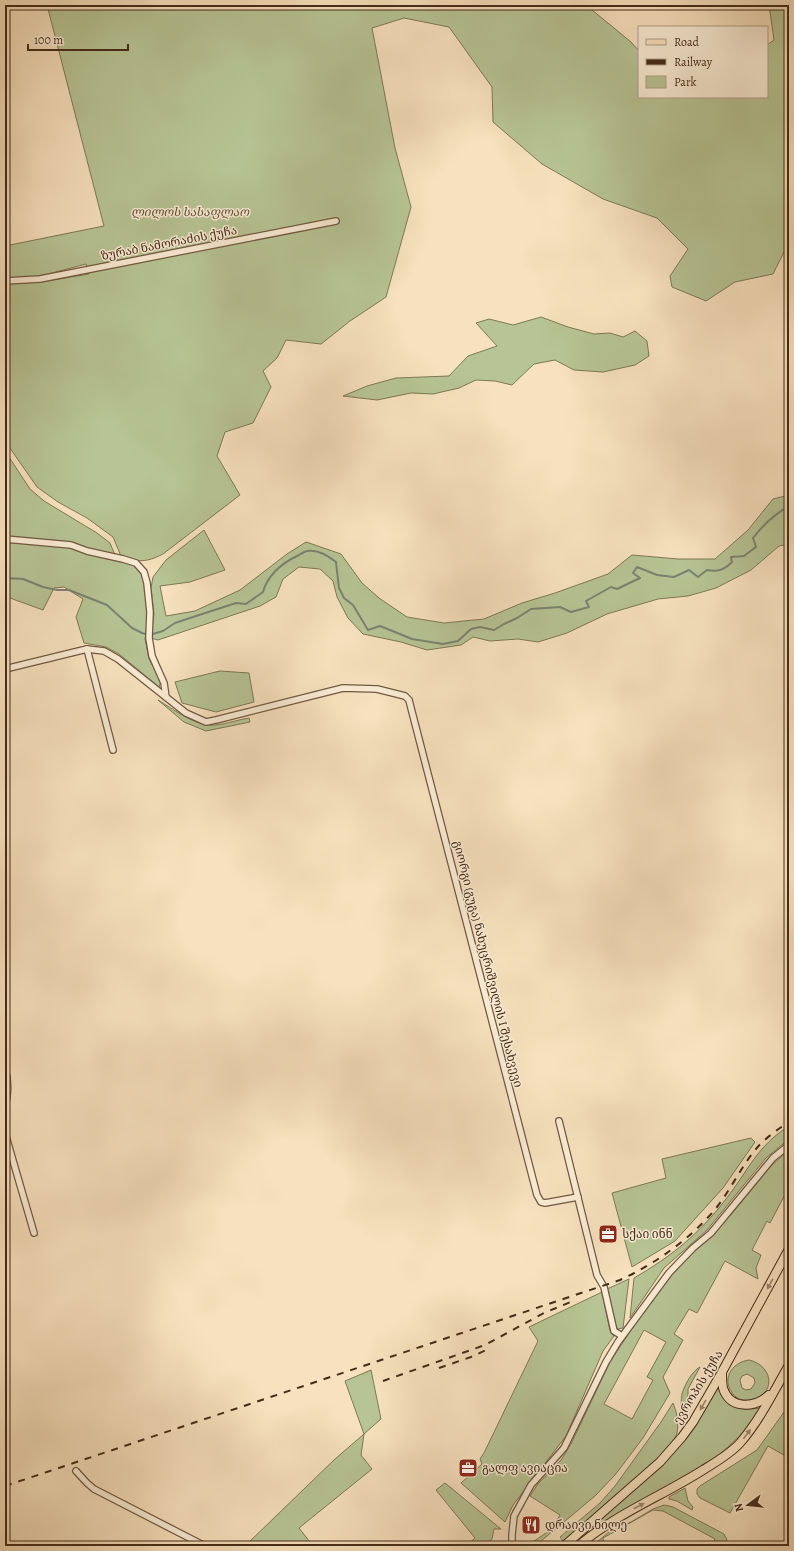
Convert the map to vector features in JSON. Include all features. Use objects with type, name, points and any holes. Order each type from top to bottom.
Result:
[{"type":"main road","name":"ევროპის ქუჩა","points":[[564,1546],[660,1462],[693,1422],[789,1249]]},
{"type":"main road","points":[[578,1546],[604,1526],[691,1478],[721,1459],[740,1444],[755,1423],[789,1365]]},
{"type":"main road","points":[[722,1372],[723,1388],[726,1395],[732,1401],[740,1405],[755,1404],[763,1400],[774,1391]]},
{"type":"street","name":"ზურაბ ნამორაძის ქუჩა","points":[[5,281],[40,279],[336,221]]},
{"type":"street","points":[[5,539],[71,545],[87,551],[136,563],[144,572],[147,583],[150,612],[149,638],[152,656],[164,683],[166,697]]},
{"type":"street","points":[[5,669],[87,649],[104,651],[118,659],[166,697]]},
{"type":"street","points":[[87,649],[113,750]]},
{"type":"street","name":"გიორგი (გუგა) ნახუცრიშვილის I შესახვევი","points":[[166,697],[186,713],[206,722],[343,688],[377,689],[405,696],[410,704],[537,1195],[540,1202],[545,1203],[578,1197]]},
{"type":"street","points":[[5,1068],[8,1079],[8,1092],[5,1107]]},
{"type":"street","points":[[559,1121],[597,1275],[604,1287],[614,1331],[622,1336]]},
{"type":"street","points":[[5,1133],[34,1233]]},
{"type":"street","points":[[512,1546],[514,1516],[531,1485],[564,1448],[606,1362],[622,1336],[669,1273],[693,1248],[711,1233],[773,1158],[789,1145]]},
{"type":"street","points":[[76,1470],[94,1489],[205,1546]]},
{"type":"green space","name":"ლილოს სასაფლაო","points":[[47,5],[586,5],[631,42],[638,50],[638,98],[768,98],[768,44],[774,40],[769,5],[789,5],[789,248],[786,248],[773,274],[735,282],[706,301],[672,287],[670,276],[688,249],[657,218],[603,199],[542,164],[493,122],[492,87],[449,27],[404,18],[372,28],[395,148],[411,207],[386,297],[350,321],[321,344],[286,340],[277,358],[263,371],[271,387],[253,423],[225,432],[217,456],[240,495],[163,554],[142,561],[121,556],[113,537],[87,518],[58,502],[37,487],[5,441],[5,284],[41,282],[89,274],[86,264],[37,277],[5,278],[5,246],[104,226]]},
{"type":"green space","points":[[541,317],[568,327],[594,334],[610,333],[623,337],[635,331],[647,341],[649,356],[635,365],[603,372],[574,370],[555,360],[534,364],[512,385],[495,381],[476,380],[459,388],[433,394],[411,393],[377,400],[343,396],[367,386],[396,378],[449,376],[468,356],[497,346],[476,323],[489,319],[513,325]]},
{"type":"green space","points":[[5,451],[30,489],[44,501],[97,533],[110,543],[115,555],[85,549],[72,542],[5,536]]},
{"type":"green space","points":[[789,495],[789,544],[779,546],[751,570],[716,588],[688,596],[658,599],[607,614],[567,633],[538,642],[518,639],[490,641],[473,637],[461,645],[427,650],[401,642],[363,634],[348,618],[337,597],[333,581],[320,569],[299,567],[283,579],[276,597],[260,606],[158,640],[151,638],[154,614],[151,588],[153,577],[166,560],[204,530],[225,570],[190,582],[160,586],[166,616],[195,611],[240,590],[287,554],[306,542],[341,554],[362,583],[379,598],[407,617],[444,623],[484,619],[522,603],[608,574],[632,555],[678,559],[715,559],[748,530],[773,499]]},
{"type":"green space","points":[[5,541],[70,547],[83,553],[134,565],[141,573],[145,584],[148,618],[145,639],[149,659],[161,681],[159,687],[119,654],[106,647],[84,643],[76,617],[83,599],[64,587],[54,588],[43,610],[10,598],[5,600]]},
{"type":"green space","points":[[220,671],[249,673],[254,702],[216,712],[182,703],[175,682]]},
{"type":"green space","points":[[158,700],[182,715],[202,724],[218,725],[249,718],[250,722],[206,731],[184,722]]},
{"type":"green space","points":[[789,1126],[789,1139],[766,1158],[707,1230],[664,1268],[630,1318],[634,1278],[673,1253],[695,1234],[716,1212],[761,1151],[769,1142]]},
{"type":"green space","points":[[751,1138],[755,1142],[723,1188],[675,1241],[632,1267],[612,1193],[666,1178],[662,1159]]},
{"type":"green space","points":[[789,1150],[789,1187],[770,1223],[767,1221],[752,1250],[761,1255],[756,1268],[758,1279],[725,1261],[697,1313],[689,1309],[674,1334],[683,1340],[663,1377],[670,1393],[643,1438],[615,1475],[595,1496],[535,1546],[527,1546],[552,1529],[560,1515],[530,1496],[538,1484],[561,1460],[571,1444],[610,1362],[645,1309],[664,1284],[685,1260],[729,1217],[771,1166]],"holes":[[[644,1330],[666,1342],[647,1377],[653,1380],[632,1419],[604,1404]]]},
{"type":"green space","points":[[629,1279],[623,1328],[618,1329],[615,1327],[607,1289]]},
{"type":"green space","points":[[602,1292],[610,1331],[614,1336],[603,1351],[566,1436],[513,1505],[505,1522],[461,1483],[482,1464],[480,1459],[538,1341],[529,1327]]},
{"type":"green space","points":[[749,1360],[758,1363],[764,1368],[768,1375],[768,1388],[758,1398],[743,1400],[736,1397],[731,1391],[728,1380],[729,1375],[734,1367],[744,1361]],"holes":[[[747,1374],[754,1378],[755,1383],[751,1389],[746,1390],[742,1388],[740,1380],[742,1376]]]},
{"type":"green space","points":[[700,1367],[688,1389],[688,1412],[685,1415],[681,1411],[682,1394],[691,1375]]},
{"type":"green space","points":[[371,1370],[381,1419],[364,1434],[345,1381]]},
{"type":"green space","points":[[718,1387],[725,1400],[730,1404],[747,1409],[761,1408],[741,1435],[720,1454],[692,1472],[603,1522],[579,1542],[577,1540],[659,1467],[700,1418]]},
{"type":"green space","points":[[673,1403],[678,1421],[677,1433],[660,1457],[607,1505],[563,1541],[560,1537],[600,1503],[615,1486]]},
{"type":"green space","points":[[789,1405],[789,1432],[784,1441],[789,1444],[789,1458],[768,1446],[730,1513],[700,1498],[697,1494],[697,1489],[757,1450]]},
{"type":"green space","points":[[364,1434],[361,1455],[372,1469],[299,1528],[313,1546],[245,1546],[335,1459]]},
{"type":"green space","points":[[445,1483],[501,1529],[494,1529],[492,1539],[484,1546],[466,1546],[475,1538],[436,1490]]},
{"type":"green space","points":[[685,1488],[688,1501],[693,1507],[692,1510],[677,1501],[669,1499],[669,1497]]},
{"type":"green space","points":[[664,1505],[673,1507],[724,1534],[727,1540],[724,1546],[712,1546],[715,1539],[663,1511],[653,1510],[603,1538],[604,1546],[592,1546],[609,1532],[631,1522],[653,1509]]},
{"type":"waterway","points":[[5,578],[23,579],[43,587],[57,590],[69,590],[107,605],[132,628],[149,635],[163,631],[175,623],[236,603],[246,604],[263,592],[268,580],[281,565],[305,551],[315,551],[326,555],[336,562],[339,588],[344,598],[353,605],[368,630],[380,626],[412,639],[443,644],[458,641],[471,629],[480,627],[494,630],[531,609],[560,607],[571,612],[589,607],[586,601],[611,587],[617,589],[640,578],[633,573],[637,567],[657,575],[674,577],[689,570],[698,577],[707,570],[721,570],[732,562],[731,557],[744,556],[756,547],[753,538],[757,533],[774,516],[789,506]]},
{"type":"railway","points":[[5,1486],[620,1280],[633,1274],[685,1240],[717,1207],[759,1145],[789,1122]]},
{"type":"railway","points":[[383,1381],[485,1345],[544,1313],[573,1301]]},
{"type":"railway","points":[[439,1368],[486,1350]]},
{"type":"place","name":"სქაი ინნ","points":[[608,1234]]},
{"type":"place","name":"გალფ ავიაცია","points":[[468,1468]]},
{"type":"place","name":"დრაივი ნილე","points":[[531,1525]]}]
